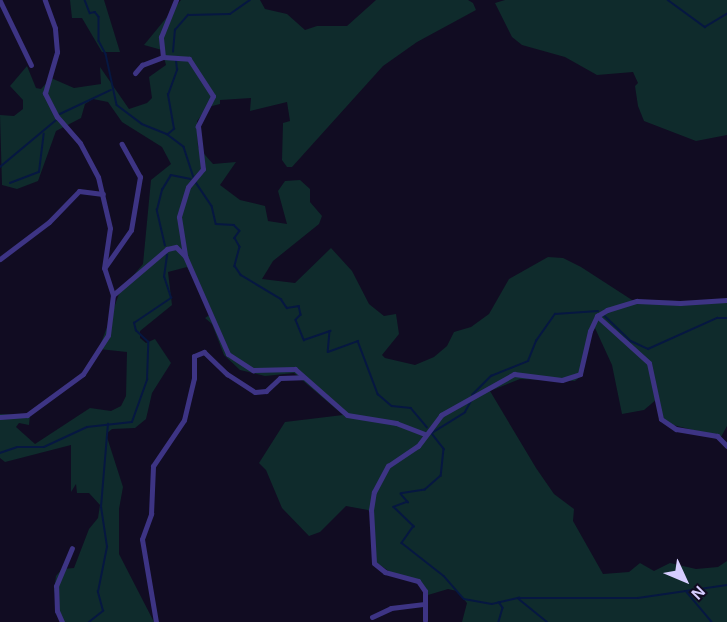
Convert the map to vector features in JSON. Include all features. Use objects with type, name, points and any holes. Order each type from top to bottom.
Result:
[{"type":"street","points":[[0,417],[27,415],[83,374],[108,335],[113,295],[104,268],[110,228],[103,194],[80,143],[57,117],[45,93],[57,52],[55,28],[45,0]]},
{"type":"street","points":[[163,57],[161,37],[176,0]]},
{"type":"street","points":[[0,1],[31,65]]},
{"type":"street","points":[[135,74],[142,65],[163,57],[189,59],[213,96],[198,126],[203,169],[195,180],[179,217],[185,256],[228,354],[253,370],[295,369],[347,415],[396,423],[424,434]]},
{"type":"street","points":[[104,268],[130,230],[140,177],[122,144]]},
{"type":"street","points":[[0,259],[49,222],[79,191],[103,194]]},
{"type":"street","points":[[113,295],[167,249],[176,247],[185,256]]},
{"type":"street","points":[[597,316],[637,301],[680,303],[727,300]]},
{"type":"street","points":[[425,621],[425,591],[418,581],[378,568],[370,541],[371,510],[380,480],[388,466],[418,446],[424,434],[441,415],[513,374],[562,380],[580,374],[597,316]]},
{"type":"street","points":[[597,316],[649,363],[661,419],[676,429],[717,436],[727,446]]},
{"type":"street","points":[[156,622],[142,539],[151,514],[153,466],[184,420],[195,378],[194,356],[204,352],[227,374],[255,392],[266,391],[280,378],[305,377]]},
{"type":"street","points":[[62,622],[57,611],[56,586],[72,548]]},
{"type":"street","points":[[372,617],[391,608],[424,604]]},
{"type":"green space","points":[[70,0],[104,0],[120,52],[102,52],[82,18],[72,18]]},
{"type":"green space","points":[[181,0],[260,0],[265,9],[287,14],[305,30],[317,26],[347,26],[376,0],[468,0],[473,3],[476,10],[417,42],[383,66],[292,167],[287,167],[282,160],[283,123],[290,121],[287,102],[250,111],[251,98],[220,100],[220,104],[208,107],[197,121],[198,147],[213,164],[236,162],[220,185],[240,200],[265,206],[268,221],[287,224],[278,191],[285,181],[300,180],[310,189],[310,202],[322,216],[319,224],[273,261],[262,279],[295,283],[331,248],[352,271],[369,304],[384,316],[396,314],[399,334],[382,355],[385,358],[415,365],[434,357],[447,346],[454,332],[471,327],[489,314],[509,279],[548,257],[563,258],[581,267],[632,300],[727,302],[727,426],[721,437],[665,423],[657,399],[644,410],[622,414],[612,365],[595,328],[589,337],[583,374],[575,381],[520,379],[490,391],[554,494],[574,509],[573,521],[603,574],[629,572],[640,563],[654,571],[670,563],[696,569],[718,567],[727,561],[727,622],[462,622],[467,603],[457,591],[448,589],[428,595],[420,584],[393,574],[374,561],[372,515],[368,510],[346,506],[320,532],[309,536],[282,508],[266,470],[259,463],[285,422],[343,415],[294,373],[265,376],[240,370],[224,355],[212,324],[205,318],[211,314],[187,267],[168,272],[172,305],[140,331],[140,338],[146,343],[155,339],[171,363],[152,393],[146,419],[135,428],[112,429],[106,434],[123,487],[119,509],[119,554],[154,622],[62,622],[54,590],[56,576],[62,569],[74,568],[89,529],[98,518],[100,505],[89,493],[77,493],[76,484],[71,492],[71,445],[5,462],[0,458],[0,414],[30,415],[29,425],[19,423],[16,427],[35,444],[90,408],[111,411],[121,406],[126,396],[127,352],[99,349],[120,291],[143,264],[151,180],[171,164],[162,147],[122,122],[108,102],[93,99],[85,104],[81,118],[56,131],[38,181],[17,189],[2,185],[0,115],[14,116],[23,109],[23,100],[10,86],[27,66],[36,88],[41,89],[51,78],[74,88],[101,84],[100,67],[129,109],[147,103],[152,98],[149,77],[166,65],[162,50],[144,45]]},
{"type":"green space","points":[[505,0],[727,0],[727,135],[696,141],[644,121],[638,106],[635,86],[638,83],[633,72],[597,75],[565,57],[522,45],[512,37],[495,3]]},
{"type":"waterway","points":[[85,0],[90,13],[95,12],[99,17],[99,41],[106,54],[117,105],[142,124],[167,134],[184,147],[194,177]]},
{"type":"waterway","points":[[173,52],[175,30],[188,15],[230,14],[250,0]]},
{"type":"waterway","points":[[668,0],[705,27],[727,14]]},
{"type":"waterway","points":[[168,134],[174,129],[168,95],[177,70],[176,61]]},
{"type":"waterway","points":[[60,114],[111,90]]},
{"type":"waterway","points":[[0,167],[55,121]]},
{"type":"waterway","points":[[10,183],[39,172],[44,134]]},
{"type":"waterway","points":[[165,246],[157,210],[162,190],[171,175],[191,179]]},
{"type":"waterway","points":[[195,181],[212,206],[216,224],[234,225],[240,231],[235,238],[240,247],[235,266],[241,275],[281,299],[287,308],[299,306],[301,315],[296,320],[304,340],[330,331],[328,352],[358,341],[378,394],[392,406],[411,408],[427,427]]},
{"type":"waterway","points":[[0,453],[17,447],[44,447],[87,427],[132,422],[147,380],[148,342],[136,331],[134,323],[171,298],[164,277],[167,255]]},
{"type":"waterway","points":[[472,395],[491,376],[528,361],[536,341],[555,314],[598,311]]},
{"type":"waterway","points":[[605,316],[631,341],[648,349],[717,318],[727,318]]},
{"type":"waterway","points":[[432,433],[465,412],[471,401]]},
{"type":"waterway","points":[[89,622],[103,611],[98,592],[107,547],[101,507],[108,424]]},
{"type":"waterway","points":[[430,431],[444,449],[441,476],[425,490],[401,494],[408,502],[394,507],[414,526],[402,543],[444,576],[464,599],[492,604],[519,598],[638,598],[727,585]]},
{"type":"waterway","points":[[686,591],[712,622]]},
{"type":"waterway","points":[[519,599],[547,622]]},
{"type":"waterway","points":[[499,602],[503,608],[499,622]]}]
